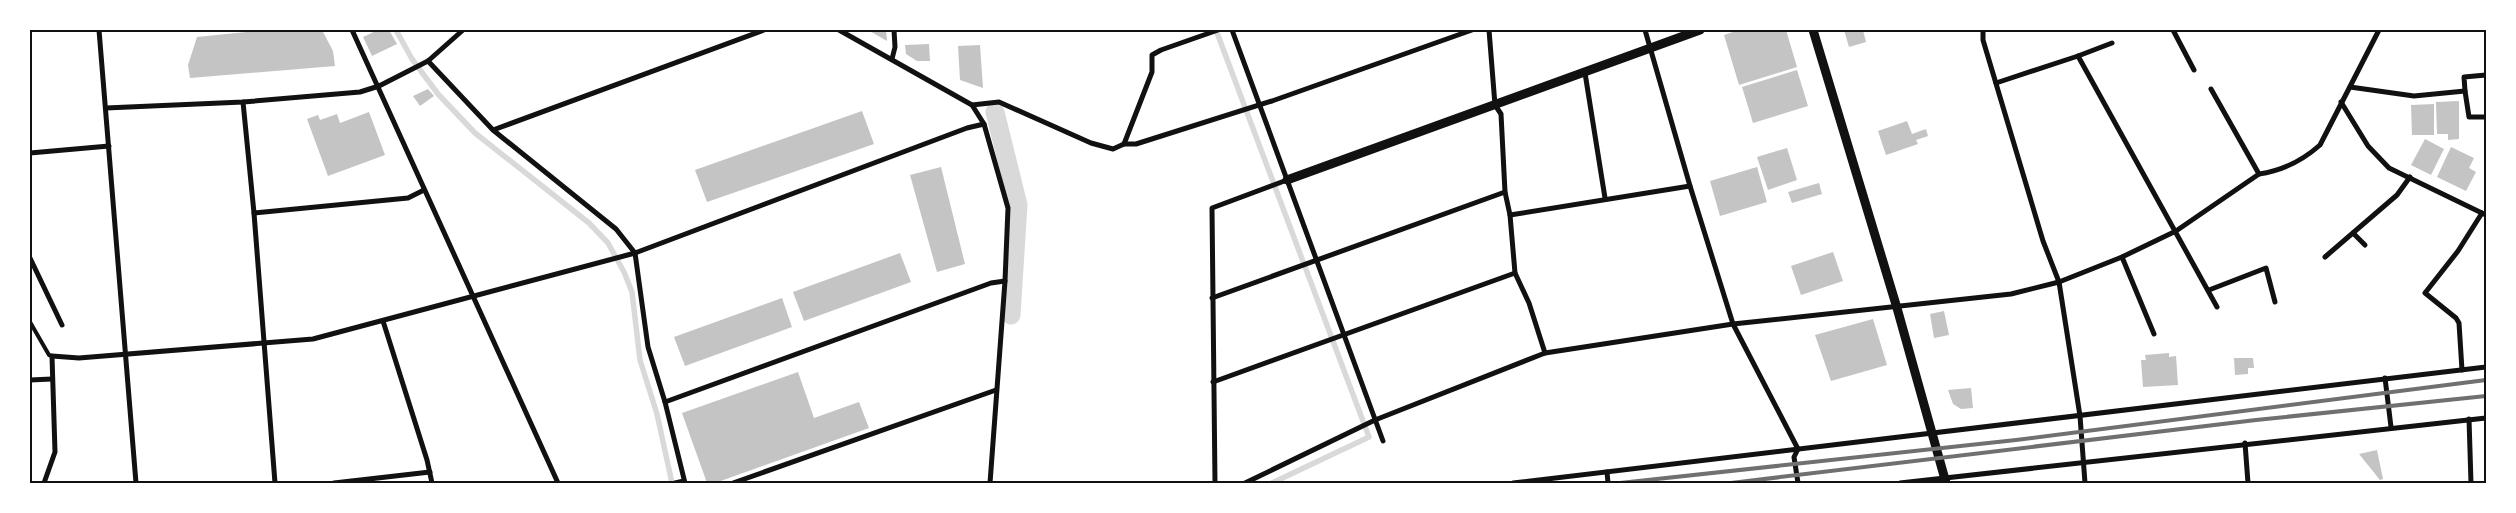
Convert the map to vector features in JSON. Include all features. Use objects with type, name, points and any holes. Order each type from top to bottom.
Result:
[{"type":"street","points":[[99,30],[136,483]]},
{"type":"street","points":[[352,30],[558,483]]},
{"type":"street","points":[[106,108],[243,102],[360,92],[379,86],[428,61],[463,30]]},
{"type":"street","points":[[493,130],[764,30]]},
{"type":"street","points":[[839,30],[972,105],[984,124],[1008,208],[1005,281],[990,483]]},
{"type":"street","points":[[892,59],[895,47],[894,30]]},
{"type":"street","points":[[1124,144],[1152,72],[1152,55],[1218,30]]},
{"type":"street","points":[[1232,30],[1383,441]]},
{"type":"street","points":[[972,105],[1000,102],[1091,143],[1113,149],[1124,144],[1136,144],[1258,103],[1272,101],[1472,30]]},
{"type":"street","points":[[1489,30],[1495,105],[1501,114],[1505,192],[1510,215],[1515,273],[1529,303],[1545,354]]},
{"type":"street","points":[[1645,30],[1690,186],[1733,324],[1798,450]]},
{"type":"street","points":[[1215,483],[1212,208],[1700,30]]},
{"type":"street","points":[[1813,30],[1897,308],[1946,480]]},
{"type":"street","points":[[1983,30],[1983,40],[2043,241],[2059,282],[2080,416],[2085,483]]},
{"type":"street","points":[[2173,30],[2194,70]]},
{"type":"street","points":[[1244,483],[1375,420],[1545,354],[1733,324],[1897,308],[2011,294],[2059,282],[2176,231],[2259,174],[2276,172],[2315,150],[2320,145],[2379,30]]},
{"type":"street","points":[[1996,82],[2112,43]]},
{"type":"street","points":[[2078,56],[2217,307]]},
{"type":"street","points":[[428,61],[493,130],[589,205],[616,229],[635,253],[648,346],[666,402],[684,482],[675,483]]},
{"type":"street","points":[[1585,73],[1605,198]]},
{"type":"street","points":[[2486,75],[2464,76],[2469,117],[2486,118]]},
{"type":"street","points":[[2350,87],[2414,96],[2465,91]]},
{"type":"street","points":[[2211,90],[2259,174]]},
{"type":"street","points":[[243,102],[254,213],[262,343],[275,483]]},
{"type":"street","points":[[2341,102],[2368,146],[2389,168],[2484,214],[2426,293],[2456,318],[2459,323],[2462,370]]},
{"type":"street","points":[[44,483],[55,452],[52,356],[79,358],[313,339],[635,253],[967,128],[984,124]]},
{"type":"street","points":[[30,153],[109,146]]},
{"type":"street","points":[[2325,257],[2397,195],[2410,177]]},
{"type":"street","points":[[1510,215],[1605,198],[1690,186]]},
{"type":"street","points":[[254,213],[408,198],[424,190]]},
{"type":"street","points":[[1212,298],[1505,192]]},
{"type":"street","points":[[2353,233],[2365,245]]},
{"type":"street","points":[[2122,256],[2154,334]]},
{"type":"street","points":[[30,258],[62,325]]},
{"type":"street","points":[[2209,290],[2266,268],[2276,302]]},
{"type":"street","points":[[1213,382],[1515,273]]},
{"type":"street","points":[[666,402],[991,283],[1005,281]]},
{"type":"street","points":[[383,320],[432,483]]},
{"type":"street","points":[[1513,483],[2486,367]]},
{"type":"street","points":[[30,380],[52,378]]},
{"type":"street","points":[[2385,378],[2391,427]]},
{"type":"street","points":[[733,483],[996,390]]},
{"type":"street","points":[[1900,483],[1946,480],[2245,443],[2486,418]]},
{"type":"street","points":[[2469,419],[2471,483]]},
{"type":"street","points":[[2245,443],[2248,483]]},
{"type":"street","points":[[1798,450],[1794,457],[1798,483]]},
{"type":"street","points":[[334,483],[430,472]]},
{"type":"street","points":[[1607,472],[1608,483]]},
{"type":"lane","points":[[30,322],[49,355],[52,356]]},
{"type":"building","points":[[266,30],[322,30],[333,51],[335,66],[190,78],[188,65],[197,37]]},
{"type":"building","points":[[378,30],[389,30],[397,44],[372,56],[363,37]]},
{"type":"building","points":[[868,30],[886,30],[887,41]]},
{"type":"building","points":[[1739,30],[1767,30],[1768,32],[1786,30],[1797,67],[1739,85],[1724,35]]},
{"type":"building","points":[[1844,30],[1863,30],[1866,42],[1849,47]]},
{"type":"building","points":[[929,44],[930,61],[917,61],[906,54],[905,45]]},
{"type":"building","points":[[980,45],[983,88],[960,80],[958,46]]},
{"type":"building","points":[[1797,70],[1808,106],[1753,123],[1742,87]]},
{"type":"building","points":[[428,89],[434,96],[420,106],[413,96]]},
{"type":"building","points":[[2459,101],[2459,139],[2448,140],[2448,134],[2437,134],[2436,102]]},
{"type":"building","points":[[2434,104],[2434,135],[2412,135],[2411,105]]},
{"type":"building","points":[[862,111],[874,144],[707,202],[695,170]]},
{"type":"building","points":[[369,112],[385,155],[328,176],[307,119],[318,115],[320,120],[337,114],[340,123]]},
{"type":"building","points":[[1907,121],[1912,134],[1926,129],[1928,136],[1916,140],[1918,144],[1886,155],[1878,131]]},
{"type":"building","points":[[2425,139],[2444,149],[2431,175],[2411,165]]},
{"type":"building","points":[[2451,147],[2474,158],[2469,168],[2476,172],[2466,191],[2437,177]]},
{"type":"building","points":[[1787,148],[1797,180],[1768,190],[1757,157]]},
{"type":"building","points":[[941,167],[965,264],[937,272],[910,175]]},
{"type":"building","points":[[1757,167],[1767,202],[1720,216],[1710,181]]},
{"type":"building","points":[[1819,183],[1822,194],[1792,203],[1788,192]]},
{"type":"building","points":[[1833,252],[1843,281],[1801,295],[1791,266]]},
{"type":"building","points":[[900,253],[911,282],[804,321],[793,292]]},
{"type":"building","points":[[782,298],[792,327],[685,366],[674,337]]},
{"type":"building","points":[[1944,311],[1949,335],[1934,338],[1930,314]]},
{"type":"building","points":[[1873,319],[1887,365],[1831,381],[1815,335]]},
{"type":"building","points":[[2169,353],[2169,357],[2176,356],[2178,385],[2143,387],[2141,360],[2146,360],[2145,355]]},
{"type":"building","points":[[2234,358],[2253,358],[2254,368],[2248,368],[2248,374],[2235,375]]},
{"type":"building","points":[[798,372],[814,418],[859,402],[869,428],[715,483],[707,483],[682,413]]},
{"type":"building","points":[[1971,388],[1973,408],[1961,409],[1953,404],[1948,390]]},
{"type":"building","points":[[2377,450],[2383,479],[2380,480],[2359,454]]},
{"type":"waterway","points":[[396,30],[412,59],[438,94],[475,133],[589,223],[608,243],[624,272],[632,292],[640,360],[657,414],[672,483]]},
{"type":"waterway","points":[[1216,30],[1369,437],[1272,483]]},
{"type":"waterway","points":[[995,112],[1018,205],[1011,315]]},
{"type":"railway","points":[[1620,483],[2016,440],[2486,380]]},
{"type":"railway","points":[[1731,483],[2256,420],[2486,396]]}]
